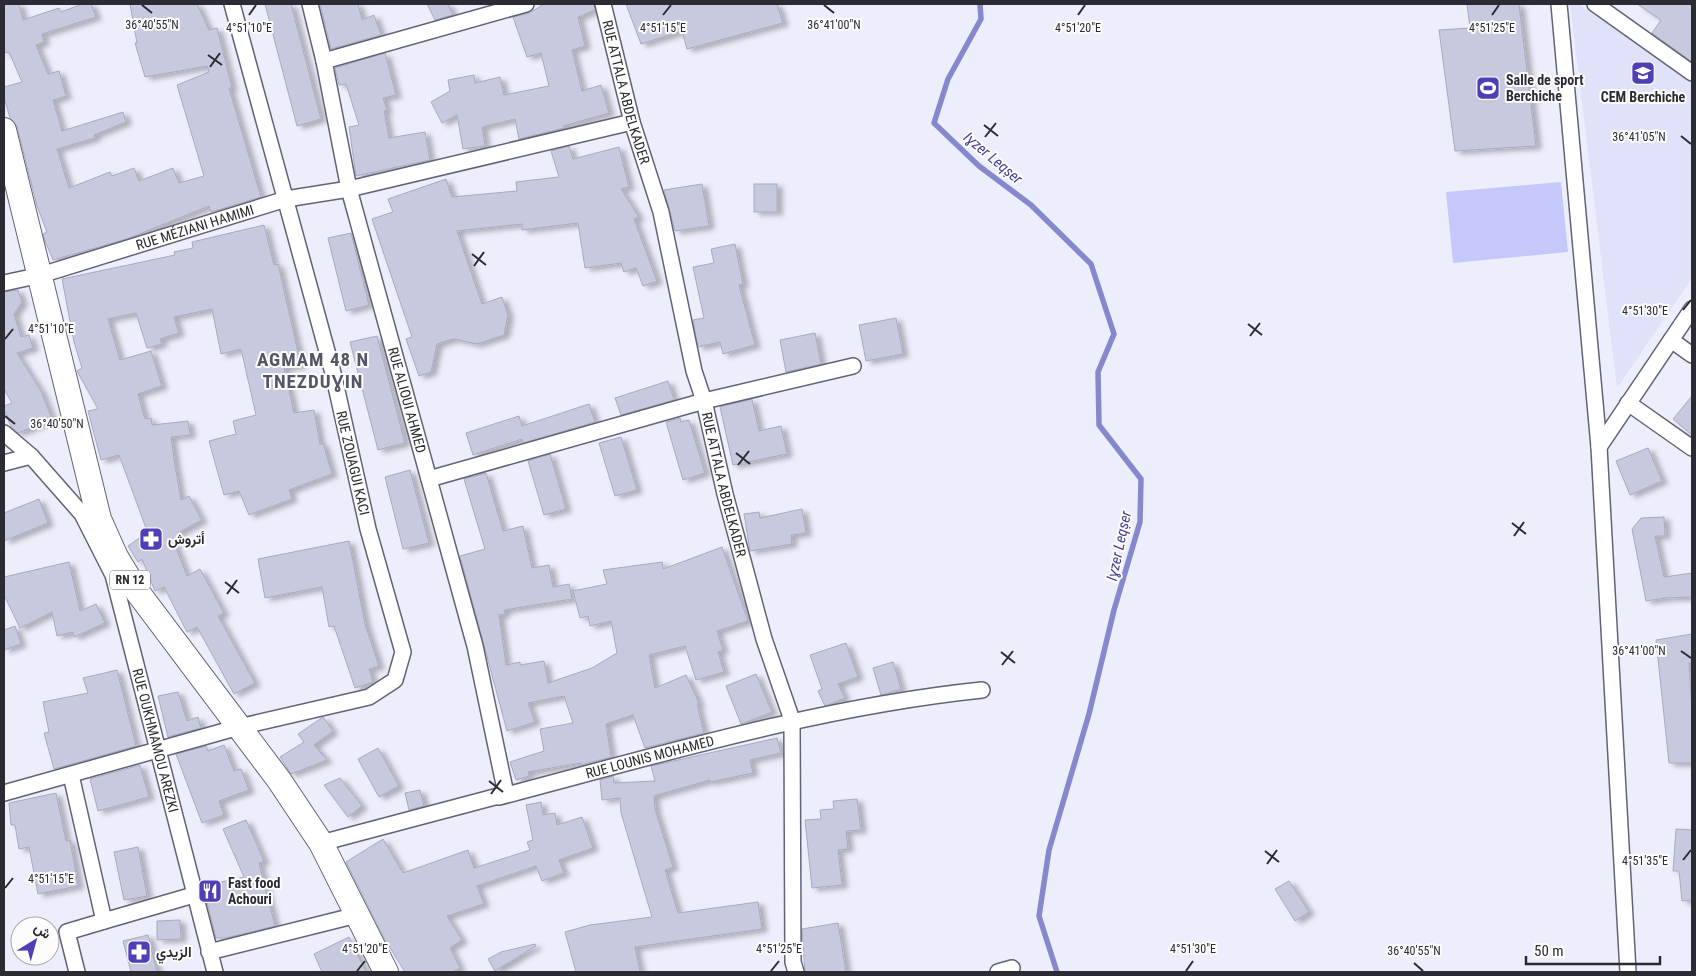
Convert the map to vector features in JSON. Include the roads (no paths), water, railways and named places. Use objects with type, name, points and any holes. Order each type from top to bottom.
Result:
[{"type":"main road","name":"RN 12","points":[[4,130],[41,275],[99,519],[116,557],[136,590],[240,727],[321,843],[386,972]]},
{"type":"street","name":"RUE ZOUAGUI KACI","points":[[4,793],[71,776],[157,749],[240,727],[369,697],[395,680],[403,652],[368,529],[333,373],[232,4]]},
{"type":"street","name":"RUE ALIOUI AHMED","points":[[310,4],[324,61],[349,189],[475,646],[506,794],[321,843]]},
{"type":"street","points":[[324,61],[526,4]]},
{"type":"street","name":"RUE ATTALA ABDELKADER","points":[[603,4],[632,122],[661,212],[694,371],[704,401],[725,494],[764,639],[792,720],[793,962],[796,972]]},
{"type":"street","points":[[1559,4],[1599,447],[1628,972]]},
{"type":"street","points":[[1594,4],[1692,73]]},
{"type":"street","name":"RUE MÉZIANI HAMIMI","points":[[4,283],[41,275],[286,199],[349,189],[632,122]]},
{"type":"street","points":[[1599,447],[1692,309]]},
{"type":"street","points":[[1671,340],[1692,355]]},
{"type":"street","points":[[429,478],[704,401],[853,366]]},
{"type":"street","points":[[1628,403],[1692,448]]},
{"type":"street","name":"RUE OUKHMAMOU AREZKI","points":[[4,433],[31,456],[82,514],[113,576],[157,749],[197,894],[215,972]]},
{"type":"street","points":[[4,463],[31,456]]},
{"type":"street","name":"RUE LOUNIS MOHAMED","points":[[321,843],[792,720],[909,699],[982,690]]},
{"type":"street","points":[[71,776],[104,921]]},
{"type":"street","points":[[77,972],[67,932],[197,894]]},
{"type":"street","points":[[209,952],[356,915]]},
{"type":"waterway","name":"Iɣzer Leqṣer","points":[[980,4],[981,19],[948,79],[934,123],[979,166],[1031,205],[1091,264],[1114,334],[1098,372],[1099,425],[1141,479],[1140,522],[1114,610],[1089,714],[1049,850],[1039,916],[1057,972]]},
{"type":"place","name":"CEM Berchiche","points":[[1643,73]]},
{"type":"place","name":"Salle de sport Berchiche","points":[[1488,88]]},
{"type":"place","name":"أتروش","points":[[151,539]]},
{"type":"place","name":"Fast food Achouri","points":[[210,891]]},
{"type":"place","name":"الزيدي","points":[[139,952]]},
{"type":"district","name":"AGMAM 48 N TNEZDUƔIN","points":[[313,370]]}]
